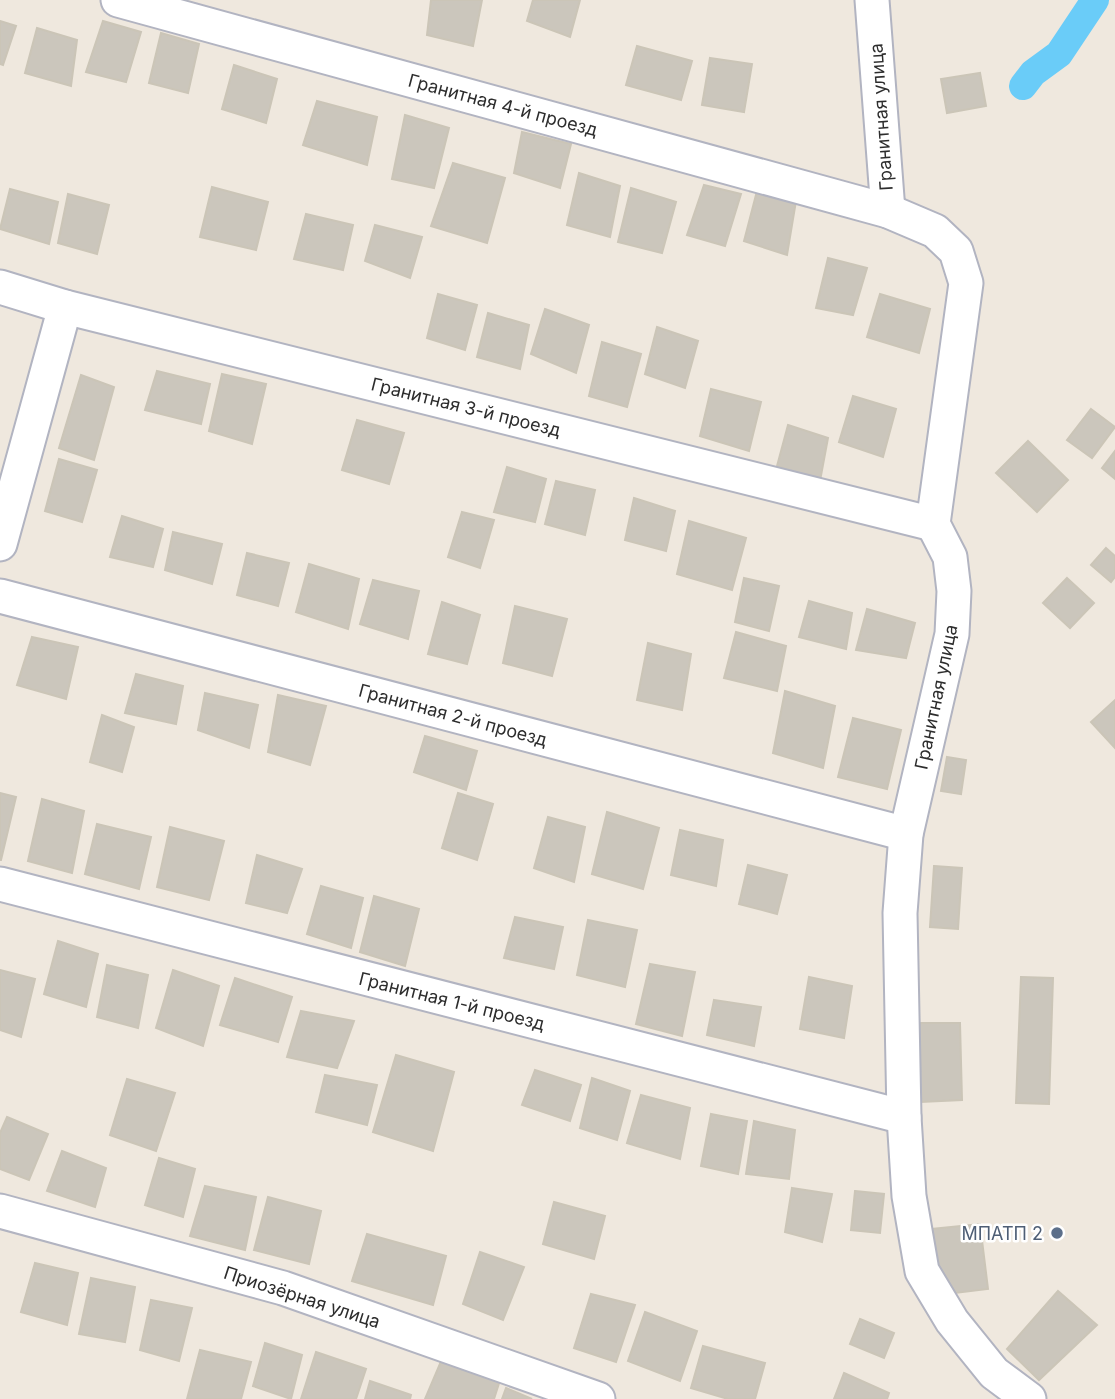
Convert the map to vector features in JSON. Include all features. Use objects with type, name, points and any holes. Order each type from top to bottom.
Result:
[{"type":"street","name":"Гранитная 4-й проезд","points":[[118,0],[888,211]]},
{"type":"street","name":"Гранитная улица","points":[[872,0],[888,211],[935,231],[956,251],[966,283],[933,524],[950,557],[954,591],[952,634],[906,834],[900,913],[904,1117],[909,1196],[922,1271],[960,1332],[995,1373],[1029,1399]]},
{"type":"street","name":"Гранитная 3-й проезд","points":[[0,287],[65,307],[933,524]]},
{"type":"street","points":[[0,544],[65,307]]},
{"type":"street","name":"Гранитная 2-й проезд","points":[[0,597],[906,834]]},
{"type":"street","name":"Гранитная 1-й проезд","points":[[0,884],[904,1117]]},
{"type":"street","name":"Приозёрная улица","points":[[0,1211],[283,1288],[598,1399]]},
{"type":"building","points":[[431,0],[482,0],[473,46],[427,35]]},
{"type":"building","points":[[533,0],[580,0],[570,37],[527,21]]},
{"type":"building","points":[[0,21],[16,26],[3,65],[0,64]]},
{"type":"building","points":[[103,21],[141,32],[126,82],[86,72]]},
{"type":"building","points":[[37,28],[77,40],[71,86],[25,73]]},
{"type":"building","points":[[161,33],[199,44],[188,93],[149,83]]},
{"type":"building","points":[[637,46],[692,61],[681,100],[626,85]]},
{"type":"building","points":[[710,58],[752,64],[744,112],[702,105]]},
{"type":"building","points":[[234,65],[277,79],[266,123],[222,109]]},
{"type":"building","points":[[980,73],[986,106],[947,113],[941,79]]},
{"type":"building","points":[[317,101],[377,117],[367,165],[303,145]]},
{"type":"building","points":[[405,115],[449,128],[434,188],[392,179]]},
{"type":"building","points":[[522,132],[571,144],[560,188],[514,173]]},
{"type":"building","points":[[453,163],[505,178],[487,243],[431,226]]},
{"type":"building","points":[[579,173],[620,186],[610,237],[567,225]]},
{"type":"building","points":[[704,185],[741,194],[725,246],[687,235]]},
{"type":"building","points":[[212,187],[268,202],[256,250],[200,237]]},
{"type":"building","points":[[631,188],[676,202],[662,253],[618,242]]},
{"type":"building","points":[[10,189],[58,202],[49,244],[0,229]]},
{"type":"building","points":[[757,191],[796,201],[787,255],[744,241]]},
{"type":"building","points":[[68,194],[109,205],[97,254],[58,243]]},
{"type":"building","points":[[306,214],[353,225],[343,270],[294,259]]},
{"type":"building","points":[[375,225],[422,237],[410,278],[365,261]]},
{"type":"building","points":[[828,258],[867,268],[853,315],[816,308]]},
{"type":"building","points":[[438,294],[477,305],[465,350],[427,338]]},
{"type":"building","points":[[880,294],[930,309],[919,353],[867,337]]},
{"type":"building","points":[[545,309],[589,325],[576,373],[531,354]]},
{"type":"building","points":[[488,313],[529,325],[520,369],[477,357]]},
{"type":"building","points":[[657,327],[698,341],[685,388],[645,374]]},
{"type":"building","points":[[602,342],[641,354],[627,407],[589,396]]},
{"type":"building","points":[[157,371],[210,384],[201,424],[145,410]]},
{"type":"building","points":[[222,374],[266,384],[252,444],[209,431]]},
{"type":"building","points":[[81,375],[114,387],[94,460],[59,448]]},
{"type":"building","points":[[711,389],[761,402],[749,451],[700,436]]},
{"type":"building","points":[[853,396],[896,409],[883,457],[839,442]]},
{"type":"building","points":[[1091,409],[1115,427],[1092,458],[1067,440]]},
{"type":"building","points":[[357,420],[404,433],[389,484],[342,470]]},
{"type":"building","points":[[788,425],[828,438],[820,481],[777,466]]},
{"type":"building","points":[[1028,441],[1068,480],[1037,512],[996,473]]},
{"type":"building","points":[[1115,451],[1115,479],[1102,468]]},
{"type":"building","points":[[59,459],[97,470],[82,522],[45,511]]},
{"type":"building","points":[[507,467],[546,479],[535,522],[494,512]]},
{"type":"building","points":[[556,481],[595,490],[585,535],[545,524]]},
{"type":"building","points":[[634,498],[675,511],[666,551],[625,540]]},
{"type":"building","points":[[462,512],[494,520],[480,568],[448,557]]},
{"type":"building","points":[[122,516],[163,529],[153,567],[110,557]]},
{"type":"building","points":[[689,521],[746,538],[732,590],[677,574]]},
{"type":"building","points":[[173,532],[222,544],[212,584],[165,570]]},
{"type":"building","points":[[1106,548],[1115,556],[1115,577],[1111,582],[1091,565]]},
{"type":"building","points":[[247,553],[289,563],[278,606],[237,595]]},
{"type":"building","points":[[309,564],[359,579],[348,629],[296,612]]},
{"type":"building","points":[[744,578],[779,586],[769,631],[735,622]]},
{"type":"building","points":[[1067,578],[1094,603],[1070,628],[1043,603]]},
{"type":"building","points":[[373,580],[419,591],[408,639],[360,624]]},
{"type":"building","points":[[809,601],[852,613],[846,649],[799,637]]},
{"type":"building","points":[[442,602],[480,615],[467,664],[428,654]]},
{"type":"building","points":[[515,606],[567,619],[552,676],[503,663]]},
{"type":"building","points":[[867,609],[915,623],[906,658],[856,650]]},
{"type":"building","points":[[736,632],[786,646],[777,691],[724,678]]},
{"type":"building","points":[[32,637],[78,647],[66,699],[17,685]]},
{"type":"building","points":[[648,643],[691,654],[682,710],[637,700]]},
{"type":"building","points":[[136,674],[183,686],[176,724],[125,713]]},
{"type":"building","points":[[785,691],[835,706],[823,768],[773,753]]},
{"type":"building","points":[[205,693],[258,705],[249,748],[198,730]]},
{"type":"building","points":[[278,695],[326,706],[310,765],[268,752]]},
{"type":"building","points":[[1115,700],[1115,748],[1091,722]]},
{"type":"building","points":[[102,715],[134,727],[122,772],[90,762]]},
{"type":"building","points":[[853,718],[901,730],[887,789],[838,777]]},
{"type":"building","points":[[425,736],[477,751],[466,790],[414,772]]},
{"type":"building","points":[[947,757],[966,760],[961,794],[941,791]]},
{"type":"building","points":[[0,793],[16,797],[1,860],[0,860]]},
{"type":"building","points":[[458,793],[493,804],[477,860],[442,848]]},
{"type":"building","points":[[42,799],[84,811],[72,873],[28,861]]},
{"type":"building","points":[[607,812],[659,828],[643,889],[592,874]]},
{"type":"building","points":[[548,817],[585,827],[574,882],[534,868]]},
{"type":"building","points":[[97,824],[151,837],[139,889],[85,874]]},
{"type":"building","points":[[170,827],[224,841],[209,900],[157,887]]},
{"type":"building","points":[[680,830],[723,840],[716,886],[671,875]]},
{"type":"building","points":[[257,855],[302,869],[287,913],[246,903]]},
{"type":"building","points":[[748,865],[787,875],[777,914],[739,904]]},
{"type":"building","points":[[934,866],[962,868],[958,929],[930,927]]},
{"type":"building","points":[[321,886],[363,898],[351,948],[307,934]]},
{"type":"building","points":[[374,896],[419,909],[405,966],[360,952]]},
{"type":"building","points":[[515,917],[563,927],[554,969],[504,958]]},
{"type":"building","points":[[588,920],[637,930],[625,987],[577,975]]},
{"type":"building","points":[[58,941],[98,954],[86,1007],[44,994]]},
{"type":"building","points":[[650,964],[695,972],[682,1036],[636,1024]]},
{"type":"building","points":[[107,965],[148,975],[138,1028],[97,1017]]},
{"type":"building","points":[[0,970],[35,979],[21,1037],[0,1030]]},
{"type":"building","points":[[173,970],[219,986],[203,1046],[156,1028]]},
{"type":"building","points":[[809,977],[852,986],[844,1038],[800,1029]]},
{"type":"building","points":[[1021,977],[1053,978],[1049,1104],[1016,1103]]},
{"type":"building","points":[[235,978],[292,997],[278,1042],[220,1025]]},
{"type":"building","points":[[714,1000],[761,1007],[754,1046],[707,1035]]},
{"type":"building","points":[[301,1011],[354,1021],[337,1068],[287,1057]]},
{"type":"building","points":[[918,1023],[960,1023],[962,1100],[921,1102]]},
{"type":"building","points":[[396,1055],[454,1072],[433,1151],[373,1132]]},
{"type":"building","points":[[535,1070],[581,1085],[570,1121],[522,1105]]},
{"type":"building","points":[[325,1075],[377,1085],[367,1125],[316,1112]]},
{"type":"building","points":[[592,1078],[630,1091],[617,1140],[580,1128]]},
{"type":"building","points":[[127,1079],[175,1093],[156,1151],[110,1135]]},
{"type":"building","points":[[641,1095],[690,1108],[680,1159],[627,1143]]},
{"type":"building","points":[[711,1114],[747,1121],[738,1174],[701,1166]]},
{"type":"building","points":[[7,1117],[48,1134],[29,1180],[0,1169],[0,1133]]},
{"type":"building","points":[[754,1121],[795,1130],[789,1179],[746,1174]]},
{"type":"building","points":[[62,1151],[106,1168],[95,1207],[47,1191]]},
{"type":"building","points":[[159,1158],[195,1169],[183,1217],[145,1205]]},
{"type":"building","points":[[205,1186],[256,1197],[245,1250],[190,1236]]},
{"type":"building","points":[[792,1188],[832,1194],[822,1242],[785,1232]]},
{"type":"building","points":[[855,1191],[884,1194],[880,1233],[851,1230]]},
{"type":"building","points":[[268,1197],[321,1211],[309,1264],[254,1250]]},
{"type":"building","points":[[554,1202],[605,1216],[594,1259],[543,1244]]},
{"type":"building","points":[[980,1224],[988,1289],[939,1295],[932,1229]]},
{"type":"building","points":[[367,1234],[446,1256],[433,1305],[352,1281]]},
{"type":"building","points":[[480,1252],[524,1267],[503,1320],[463,1304]]},
{"type":"building","points":[[35,1263],[78,1273],[67,1325],[21,1312]]},
{"type":"building","points":[[91,1278],[135,1287],[125,1342],[79,1334]]},
{"type":"building","points":[[1058,1291],[1097,1325],[1039,1380],[1007,1349]]},
{"type":"building","points":[[591,1294],[635,1305],[616,1362],[574,1348]]},
{"type":"building","points":[[151,1300],[192,1308],[179,1361],[140,1350]]},
{"type":"building","points":[[645,1312],[697,1331],[680,1381],[628,1361]]},
{"type":"building","points":[[860,1319],[894,1333],[884,1358],[850,1344]]},
{"type":"building","points":[[265,1343],[302,1355],[291,1399],[253,1386]]},
{"type":"building","points":[[703,1346],[765,1363],[755,1399],[728,1399],[691,1388]]},
{"type":"building","points":[[200,1350],[251,1362],[241,1399],[187,1399]]},
{"type":"building","points":[[316,1352],[366,1369],[356,1399],[301,1399]]},
{"type":"building","points":[[442,1359],[500,1380],[494,1399],[425,1399]]},
{"type":"building","points":[[844,1373],[889,1393],[887,1399],[834,1399]]},
{"type":"building","points":[[370,1381],[411,1395],[410,1399],[365,1399]]},
{"type":"building","points":[[506,1388],[532,1399],[502,1399]]},
{"type":"waterway","points":[[1023,86],[1033,73],[1059,54],[1095,0]]},
{"type":"place","name":"МПАТП 2","points":[[1057,1233]]}]
